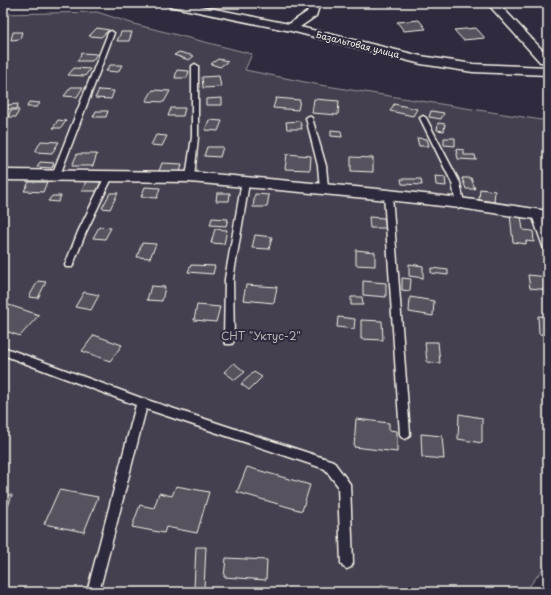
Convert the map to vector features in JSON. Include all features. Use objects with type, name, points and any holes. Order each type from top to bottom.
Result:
[{"type":"street","name":"Базальтовая улица","points":[[169,3],[291,28],[421,60],[473,68],[548,71]]},
{"type":"street","points":[[291,28],[312,14],[315,3]]},
{"type":"street","points":[[492,3],[544,59]]},
{"type":"street","points":[[3,175],[190,177],[388,195],[460,203],[542,216]]},
{"type":"lane","points":[[56,175],[111,33]]},
{"type":"lane","points":[[190,177],[195,137],[195,66]]},
{"type":"lane","points":[[309,118],[322,166],[324,188]]},
{"type":"lane","points":[[423,118],[456,183],[460,203]]},
{"type":"lane","points":[[69,264],[82,232],[109,176]]},
{"type":"lane","points":[[229,341],[229,280],[245,183]]},
{"type":"lane","points":[[388,195],[406,434]]},
{"type":"lane","points":[[542,216],[548,249]]},
{"type":"lane","points":[[3,351],[142,403],[329,465],[344,484],[347,563]]},
{"type":"lane","points":[[93,592],[142,403]]},
{"type":"green space","name":"СНТ \"Уктус-2\"","points":[[97,12],[134,24],[252,54],[245,70],[320,85],[548,121],[548,562],[525,592],[3,592],[3,436],[6,428],[3,428],[3,14]]},
{"type":"building","points":[[369,3],[392,3],[393,4],[372,6]]},
{"type":"building","points":[[514,3],[548,3],[548,9],[544,9],[539,4],[517,6]]},
{"type":"building","points":[[419,20],[426,29],[404,31],[397,22]]},
{"type":"building","points":[[97,28],[109,30],[101,37],[89,36]]},
{"type":"building","points":[[476,28],[485,38],[463,40],[454,30]]},
{"type":"building","points":[[13,32],[22,32],[20,39],[11,40]]},
{"type":"building","points":[[121,32],[132,32],[129,41],[117,41]]},
{"type":"building","points":[[179,52],[194,56],[189,60],[174,55]]},
{"type":"building","points":[[82,53],[97,54],[92,61],[77,61]]},
{"type":"building","points":[[218,59],[228,61],[220,67],[211,64]]},
{"type":"building","points":[[110,65],[122,65],[118,72],[106,71]]},
{"type":"building","points":[[74,68],[90,69],[85,76],[68,75]]},
{"type":"building","points":[[177,70],[189,71],[187,78],[175,78]]},
{"type":"building","points":[[219,76],[221,87],[203,88],[202,77]]},
{"type":"building","points":[[71,87],[83,87],[77,97],[64,96]]},
{"type":"building","points":[[99,90],[114,91],[111,99],[95,98]]},
{"type":"building","points":[[153,90],[170,91],[164,102],[146,101]]},
{"type":"building","points":[[222,98],[222,105],[206,105],[206,99]]},
{"type":"building","points":[[276,98],[300,100],[298,110],[273,108]]},
{"type":"building","points":[[314,99],[339,101],[338,115],[312,113]]},
{"type":"building","points":[[29,102],[40,103],[37,107],[27,107]]},
{"type":"building","points":[[18,104],[17,109],[6,109],[8,105]]},
{"type":"building","points":[[394,104],[417,109],[413,116],[390,111]]},
{"type":"building","points":[[171,108],[185,108],[183,116],[168,116]]},
{"type":"building","points":[[11,110],[19,110],[16,117],[8,117]]},
{"type":"building","points":[[96,111],[108,111],[106,117],[93,117]]},
{"type":"building","points":[[431,111],[444,113],[441,119],[429,117]]},
{"type":"building","points":[[58,120],[66,121],[61,128],[53,128]]},
{"type":"building","points":[[209,120],[222,121],[218,131],[205,130]]},
{"type":"building","points":[[300,121],[302,129],[287,129],[286,122]]},
{"type":"building","points":[[438,123],[445,124],[444,131],[437,130]]},
{"type":"building","points":[[331,130],[341,131],[342,137],[331,136]]},
{"type":"building","points":[[156,135],[167,136],[162,146],[151,145]]},
{"type":"building","points":[[417,138],[427,139],[429,146],[419,146]]},
{"type":"building","points":[[444,138],[455,138],[455,146],[444,145]]},
{"type":"building","points":[[41,141],[59,142],[52,153],[35,152]]},
{"type":"building","points":[[207,147],[223,147],[220,157],[204,156]]},
{"type":"building","points":[[456,149],[464,150],[464,155],[475,155],[476,160],[458,159]]},
{"type":"building","points":[[77,154],[97,154],[93,166],[72,166]]},
{"type":"building","points":[[287,154],[311,156],[310,170],[285,169]]},
{"type":"building","points":[[351,157],[373,158],[373,172],[351,171]]},
{"type":"building","points":[[40,162],[54,163],[52,168],[37,167]]},
{"type":"building","points":[[162,163],[182,164],[180,172],[159,171]]},
{"type":"building","points":[[435,176],[445,177],[446,186],[436,185]]},
{"type":"building","points":[[462,178],[471,178],[475,189],[466,189]]},
{"type":"building","points":[[401,179],[421,179],[422,185],[402,184]]},
{"type":"building","points":[[86,181],[101,182],[97,191],[82,191]]},
{"type":"building","points":[[29,182],[47,182],[43,192],[24,191]]},
{"type":"building","points":[[145,187],[160,188],[157,198],[141,197]]},
{"type":"building","points":[[480,189],[495,191],[494,202],[479,200]]},
{"type":"building","points":[[110,193],[118,193],[110,209],[102,208]]},
{"type":"building","points":[[217,193],[230,193],[229,201],[216,201]]},
{"type":"building","points":[[255,194],[269,195],[267,207],[253,207]]},
{"type":"building","points":[[52,196],[61,196],[58,202],[48,201]]},
{"type":"building","points":[[510,215],[521,216],[523,230],[533,231],[534,242],[526,241],[526,244],[513,242]]},
{"type":"building","points":[[369,217],[384,218],[386,228],[370,228]]},
{"type":"building","points":[[212,218],[228,219],[226,226],[210,225]]},
{"type":"building","points":[[99,227],[111,228],[105,239],[93,238]]},
{"type":"building","points":[[215,229],[227,230],[224,244],[211,243]]},
{"type":"building","points":[[255,235],[272,237],[269,249],[252,248]]},
{"type":"building","points":[[142,243],[156,244],[150,258],[137,257]]},
{"type":"building","points":[[356,250],[375,252],[375,266],[356,265]]},
{"type":"building","points":[[409,264],[423,266],[423,278],[409,276]]},
{"type":"building","points":[[191,265],[215,266],[213,274],[188,272]]},
{"type":"building","points":[[431,268],[448,270],[448,275],[431,273]]},
{"type":"building","points":[[528,275],[548,277],[548,290],[530,288]]},
{"type":"building","points":[[402,278],[411,279],[410,291],[402,290]]},
{"type":"building","points":[[38,281],[46,282],[38,298],[29,297]]},
{"type":"building","points":[[363,281],[386,283],[386,297],[363,295]]},
{"type":"building","points":[[246,285],[277,287],[274,303],[243,300]]},
{"type":"building","points":[[151,286],[165,287],[162,301],[147,300]]},
{"type":"building","points":[[84,292],[99,295],[91,310],[75,307]]},
{"type":"building","points":[[351,297],[362,297],[363,305],[351,305]]},
{"type":"building","points":[[410,297],[434,301],[433,316],[409,312]]},
{"type":"building","points":[[3,303],[39,315],[20,336],[3,330]]},
{"type":"building","points":[[197,305],[220,307],[216,322],[194,320]]},
{"type":"building","points":[[538,316],[548,317],[548,335],[539,334]]},
{"type":"building","points":[[338,317],[355,319],[354,329],[337,327]]},
{"type":"building","points":[[361,320],[382,321],[383,340],[361,339]]},
{"type":"building","points":[[94,335],[122,345],[110,361],[82,351]]},
{"type":"building","points":[[425,342],[438,342],[440,363],[427,362]]},
{"type":"building","points":[[234,363],[245,372],[235,380],[224,372]]},
{"type":"building","points":[[254,372],[262,377],[249,390],[241,384]]},
{"type":"building","points":[[459,414],[482,418],[482,443],[458,439]]},
{"type":"building","points":[[356,419],[389,423],[389,430],[397,431],[397,452],[354,447]]},
{"type":"building","points":[[421,434],[442,436],[444,459],[422,457]]},
{"type":"building","points":[[247,467],[310,485],[302,511],[237,492]]},
{"type":"building","points":[[176,486],[209,492],[197,533],[166,527],[164,533],[132,527],[140,505],[154,508],[159,493],[172,496]]},
{"type":"building","points":[[59,490],[98,497],[84,532],[44,524]]},
{"type":"building","points":[[3,495],[12,495],[4,518],[3,518]]},
{"type":"building","points":[[196,547],[206,547],[204,588],[194,588]]},
{"type":"building","points":[[226,558],[267,560],[266,580],[224,577]]},
{"type":"building","points":[[381,585],[425,591],[425,592],[381,592]]}]
